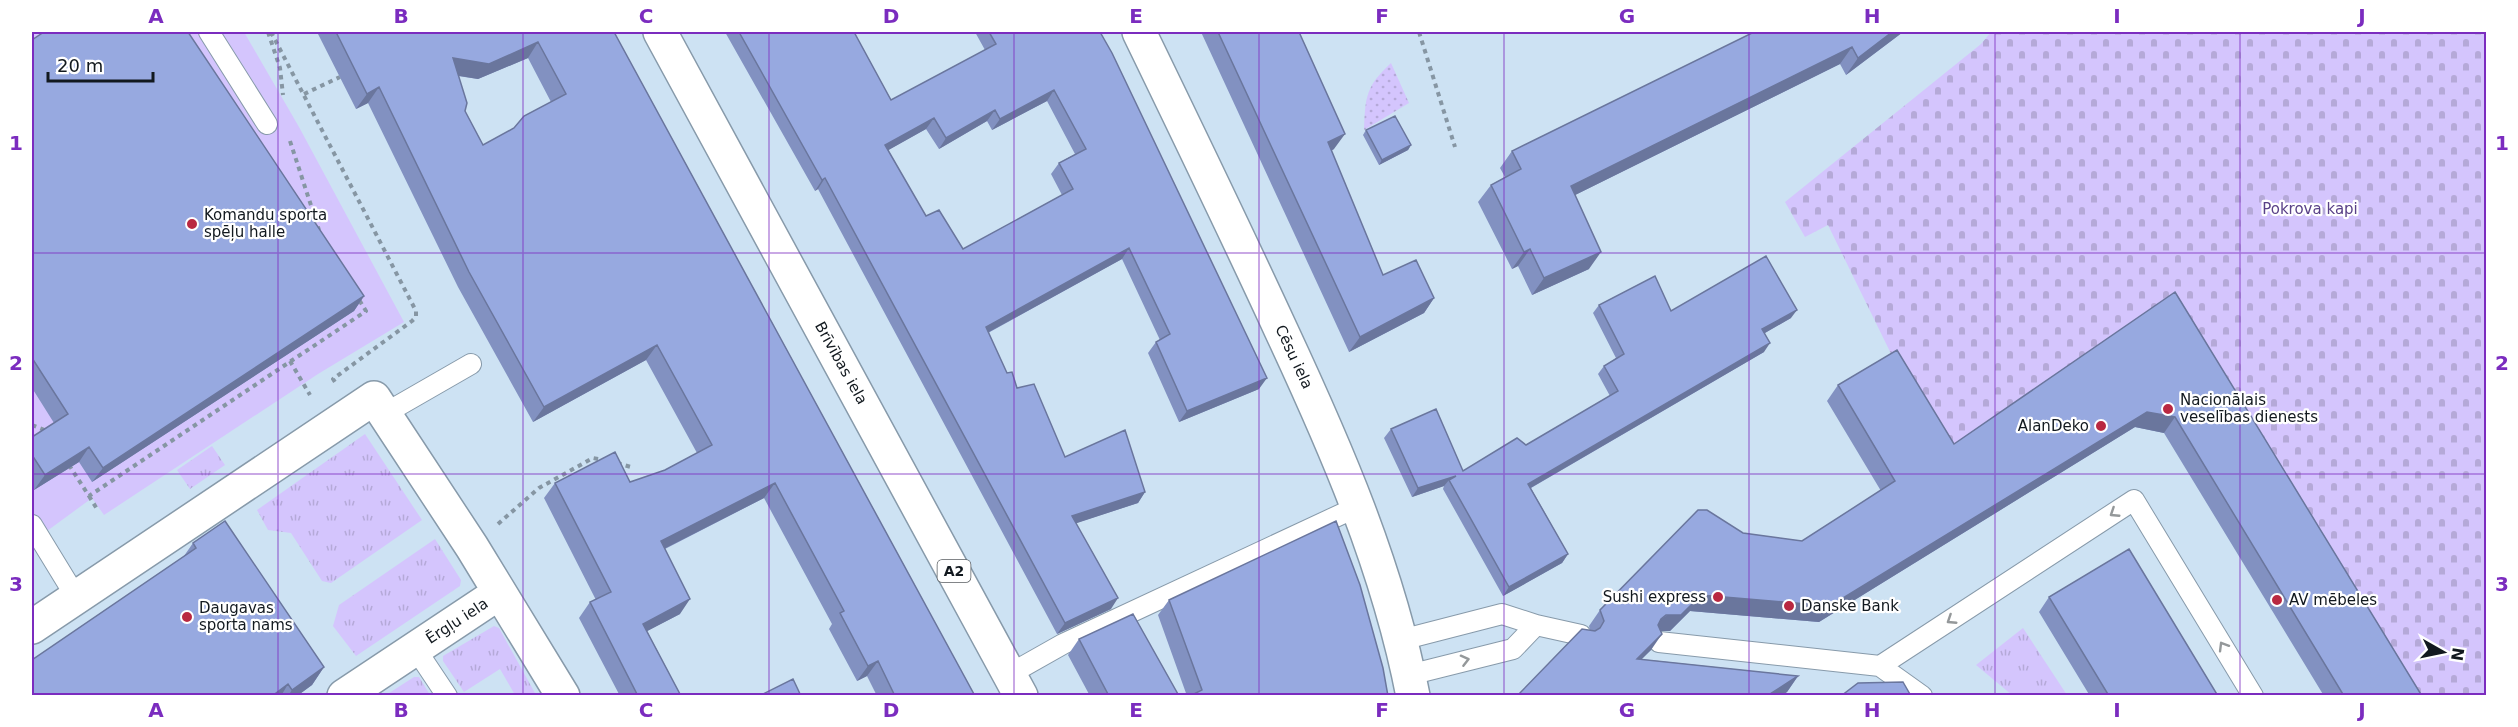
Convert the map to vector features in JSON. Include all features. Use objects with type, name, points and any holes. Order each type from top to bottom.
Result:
[{"type":"main road","name":"Brīvības iela","points":[[660,32],[1016,685]]},
{"type":"main road","name":"Cēsu iela","points":[[1138,32],[1229,216],[1335,446],[1359,506],[1401,640],[1411,685]]},
{"type":"main road","points":[[32,627],[374,398],[472,547],[499,593]]},
{"type":"main road","name":"Ērgļu iela","points":[[344,696],[499,593],[563,696]]},
{"type":"lane","points":[[209,32],[267,124]]},
{"type":"lane","points":[[384,414],[471,364]]},
{"type":"lane","points":[[1880,666],[2134,500],[2253,696]]},
{"type":"lane","points":[[1016,685],[1063,644],[1359,506]]},
{"type":"lane","points":[[32,525],[76,597]]},
{"type":"lane","points":[[1401,640],[1502,614],[1536,625],[1581,635]]},
{"type":"lane","points":[[1411,685],[1514,649],[1536,625]]},
{"type":"lane","points":[[1659,642],[1880,666],[1922,696]]},
{"type":"lane","points":[[415,648],[447,696]]},
{"type":"path","points":[[270,32],[416,310],[416,317],[412,321],[333,379]]},
{"type":"path","points":[[270,32],[280,68],[284,99]]},
{"type":"path","points":[[1419,32],[1455,147]]},
{"type":"path","points":[[304,94],[340,77]]},
{"type":"path","points":[[289,138],[322,239]]},
{"type":"path","points":[[89,496],[366,311],[355,294]]},
{"type":"path","points":[[290,361],[310,395]]},
{"type":"path","points":[[32,424],[45,429],[51,438]]},
{"type":"path","points":[[64,458],[98,509]]},
{"type":"path","points":[[539,488],[593,458],[631,466]]},
{"type":"green space","name":"Komandu sporta spēļu halle","points":[[32,32],[244,32],[299,127],[404,322],[318,374],[104,515],[92,498],[32,542]]},
{"type":"green space","name":"Pokrova kapi","points":[[1991,32],[2486,32],[2486,695],[2401,695],[2164,308],[1943,460],[1828,225],[1805,237],[1785,202],[1981,44]]},
{"type":"green space","points":[[1391,63],[1409,103],[1364,130],[1368,93],[1376,79]]},
{"type":"green space","points":[[365,434],[422,520],[331,583],[322,581],[291,533],[268,530],[257,510]]},
{"type":"green space","points":[[212,446],[225,465],[190,489],[177,470]]},
{"type":"green space","points":[[435,539],[461,580],[460,586],[356,656],[333,626],[339,605]]},
{"type":"green space","points":[[494,626],[499,628],[536,695],[515,695],[500,669],[464,692],[443,661],[443,656]]},
{"type":"green space","points":[[2023,628],[2067,695],[2012,695],[1976,665]]},
{"type":"green space","points":[[414,677],[419,677],[430,695],[386,695]]},
{"type":"building","name":"Komandu sporta spēļu halle","points":[[44,32],[188,32],[364,296],[103,468],[89,447],[45,475],[32,455],[32,437],[68,414],[32,358],[32,40]]},
{"type":"building","points":[[336,32],[614,32],[975,696],[895,696],[878,661],[868,666],[840,613],[844,611],[775,483],[661,541],[690,599],[643,624],[681,696],[638,696],[590,602],[611,592],[555,483],[615,452],[630,482],[665,470],[712,445],[657,345],[544,407],[469,272],[379,87],[367,94]],"holes":[[[538,42],[566,94],[524,116],[514,128],[483,145],[465,111],[467,103],[453,58],[489,64]]]},
{"type":"building","points":[[739,32],[854,32],[891,100],[996,44],[989,32],[1100,32],[1267,378],[1187,411],[1156,342],[1170,334],[1129,248],[986,327],[1007,373],[1012,372],[1017,388],[1034,384],[1065,457],[1125,430],[1145,492],[1072,516],[1118,598],[1065,623],[825,178],[822,180]],"holes":[[[1054,90],[1086,149],[1059,163],[1073,189],[963,249],[939,210],[926,216],[885,145],[934,118],[946,138],[995,110],[1000,119]]]},
{"type":"building","points":[[1218,32],[1299,32],[1345,134],[1328,142],[1383,275],[1416,260],[1434,298],[1360,337]]},
{"type":"building","points":[[1754,32],[1892,32],[1858,58],[1852,47],[1571,186],[1601,252],[1544,278],[1530,249],[1524,252],[1491,185],[1521,169],[1512,151]]},
{"type":"building","points":[[1395,116],[1411,145],[1382,160],[1366,130]]},
{"type":"building","points":[[1766,256],[1797,310],[1762,329],[1770,343],[1528,484],[1568,554],[1509,587],[1449,480],[1456,476],[1418,488],[1391,429],[1436,409],[1463,471],[1517,438],[1526,445],[1618,391],[1604,366],[1624,354],[1599,305],[1655,276],[1671,311]]},
{"type":"building","points":[[2175,292],[2422,696],[2344,696],[2175,417],[2147,412],[1830,606],[1701,595],[1681,615],[1666,615],[1661,619],[1658,625],[1662,634],[1637,659],[1798,676],[1767,696],[1517,696],[1582,629],[1595,631],[1600,628],[1604,621],[1600,610],[1698,510],[1707,510],[1743,533],[1802,541],[1895,481],[1838,385],[1897,350],[1954,444]]},
{"type":"building","name":"Daugavas sporta nams","points":[[225,521],[324,667],[292,690],[288,684],[272,696],[32,696],[32,660],[196,548],[193,543]]},
{"type":"building","points":[[1336,521],[1360,585],[1383,668],[1388,696],[1190,696],[1202,690],[1169,600]]},
{"type":"building","points":[[2129,549],[2218,696],[2109,696],[2049,597]]},
{"type":"building","points":[[1133,614],[1179,696],[1109,696],[1079,639]]},
{"type":"building","points":[[793,679],[801,696],[759,696]]},
{"type":"building","points":[[1903,682],[1911,696],[1841,696],[1858,683]]},
{"type":"place","name":"Komandu sporta spēļu halle","points":[[192,224]]},
{"type":"place","name":"Nacionālais veselības dienests","points":[[2168,409]]},
{"type":"place","name":"AlanDeko","points":[[2101,426]]},
{"type":"place","name":"Sushi express","points":[[1718,597]]},
{"type":"place","name":"AV mēbeles","points":[[2277,600]]},
{"type":"place","name":"Danske Bank","points":[[1789,606]]},
{"type":"place","name":"Daugavas sporta nams","points":[[187,617]]}]
